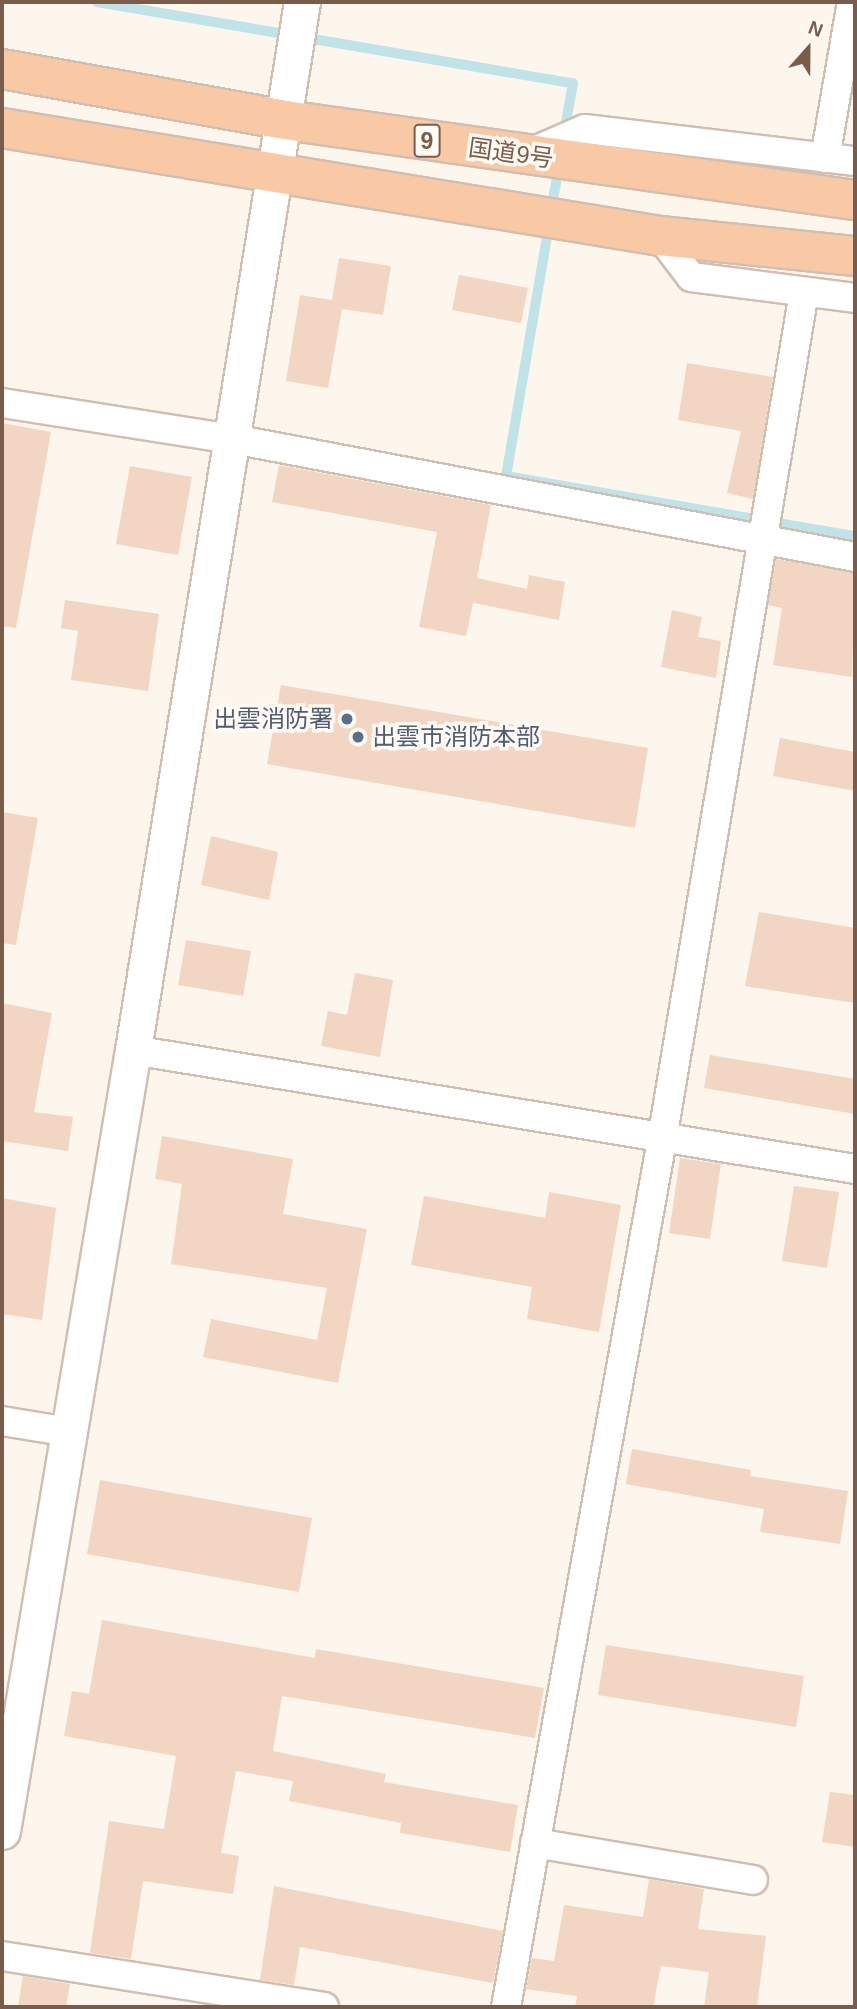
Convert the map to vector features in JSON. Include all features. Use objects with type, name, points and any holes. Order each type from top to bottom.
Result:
[{"type":"highway","name":"国道9号","points":[[2,69],[285,120],[522,156],[855,200]]},
{"type":"highway","name":"9","points":[[12,137],[660,236],[855,256]]},
{"type":"street","points":[[2,1830],[134,1050],[302,2]]},
{"type":"street","points":[[825,158],[852,2]]},
{"type":"street","points":[[522,156],[585,129],[855,161]]},
{"type":"street","points":[[660,236],[691,278],[855,298]]},
{"type":"street","points":[[506,2007],[663,1134],[804,292]]},
{"type":"street","points":[[2,403],[233,439],[855,557]]},
{"type":"street","points":[[134,1050],[663,1134],[855,1169]]},
{"type":"street","points":[[2,1421],[69,1432]]},
{"type":"street","points":[[535,1843],[753,1880]]},
{"type":"street","points":[[2,1956],[317,2007]]},
{"type":"building","points":[[339,258],[391,266],[383,315],[342,309],[328,388],[286,381],[300,295],[332,300]]},
{"type":"building","points":[[459,275],[528,288],[521,323],[452,310]]},
{"type":"building","points":[[687,363],[773,377],[753,499],[727,493],[741,431],[678,420]]},
{"type":"building","points":[[2,423],[51,432],[16,628],[2,626]]},
{"type":"building","points":[[279,465],[491,505],[477,578],[527,589],[529,575],[565,582],[559,620],[473,603],[466,636],[419,627],[437,532],[272,502]]},
{"type":"building","points":[[130,466],[192,477],[178,555],[116,544]]},
{"type":"building","points":[[776,559],[855,573],[852,677],[773,665],[782,608],[768,605]]},
{"type":"building","points":[[65,600],[159,614],[148,691],[71,680],[78,631],[61,628]]},
{"type":"building","points":[[672,610],[702,617],[698,637],[721,641],[716,678],[661,667]]},
{"type":"building","points":[[281,685],[648,748],[635,828],[267,764]]},
{"type":"building","points":[[780,738],[855,752],[855,791],[773,776]]},
{"type":"building","points":[[2,812],[38,818],[16,945],[2,943]]},
{"type":"building","points":[[211,836],[278,852],[269,900],[201,885]]},
{"type":"building","points":[[759,912],[855,928],[855,1003],[745,986]]},
{"type":"building","points":[[186,940],[251,951],[243,996],[178,985]]},
{"type":"building","points":[[355,973],[393,980],[380,1057],[321,1046],[328,1011],[347,1015]]},
{"type":"building","points":[[2,1003],[52,1013],[34,1112],[73,1117],[68,1151],[2,1141]]},
{"type":"building","points":[[710,1055],[855,1079],[855,1114],[704,1088]]},
{"type":"building","points":[[162,1136],[293,1159],[283,1214],[367,1229],[338,1383],[203,1357],[211,1319],[317,1340],[327,1288],[171,1264],[182,1184],[155,1179]]},
{"type":"building","points":[[680,1158],[721,1164],[710,1239],[669,1233]]},
{"type":"building","points":[[794,1186],[839,1192],[827,1268],[782,1261]]},
{"type":"building","points":[[549,1192],[621,1205],[599,1332],[527,1319],[532,1287],[411,1265],[424,1196],[545,1218]]},
{"type":"building","points":[[2,1198],[56,1208],[42,1320],[2,1314]]},
{"type":"building","points":[[632,1449],[751,1470],[750,1476],[848,1491],[840,1544],[760,1532],[764,1509],[626,1484]]},
{"type":"building","points":[[100,1480],[312,1518],[299,1592],[87,1554]]},
{"type":"building","points":[[102,1620],[315,1658],[316,1649],[544,1688],[535,1738],[282,1696],[273,1751],[386,1774],[384,1782],[518,1805],[510,1852],[400,1833],[401,1823],[289,1801],[293,1781],[236,1771],[221,1853],[239,1856],[233,1894],[143,1881],[131,1959],[90,1953],[109,1821],[164,1829],[176,1756],[64,1736],[72,1691],[89,1694]]},
{"type":"building","points":[[606,1645],[804,1676],[796,1727],[598,1695]]},
{"type":"building","points":[[830,1792],[855,1795],[855,1847],[822,1842]]},
{"type":"building","points":[[649,1879],[704,1889],[698,1929],[766,1936],[757,2007],[704,2007],[709,1972],[661,1966],[653,2007],[575,2007],[577,1996],[526,1989],[532,1958],[554,1961],[564,1905],[643,1917]]},
{"type":"building","points":[[274,1886],[503,1931],[493,1983],[300,1947],[294,1985],[260,1980]]},
{"type":"building","points":[[23,1976],[70,1984],[66,2007],[18,2007]]},
{"type":"waterway","points":[[97,2],[573,83],[564,134]]},
{"type":"waterway","points":[[551,210],[559,167]]},
{"type":"waterway","points":[[549,225],[506,476],[855,536]]},
{"type":"place","name":"出雲消防署","points":[[347,719]]},
{"type":"place","name":"出雲市消防本部","points":[[358,737]]}]
